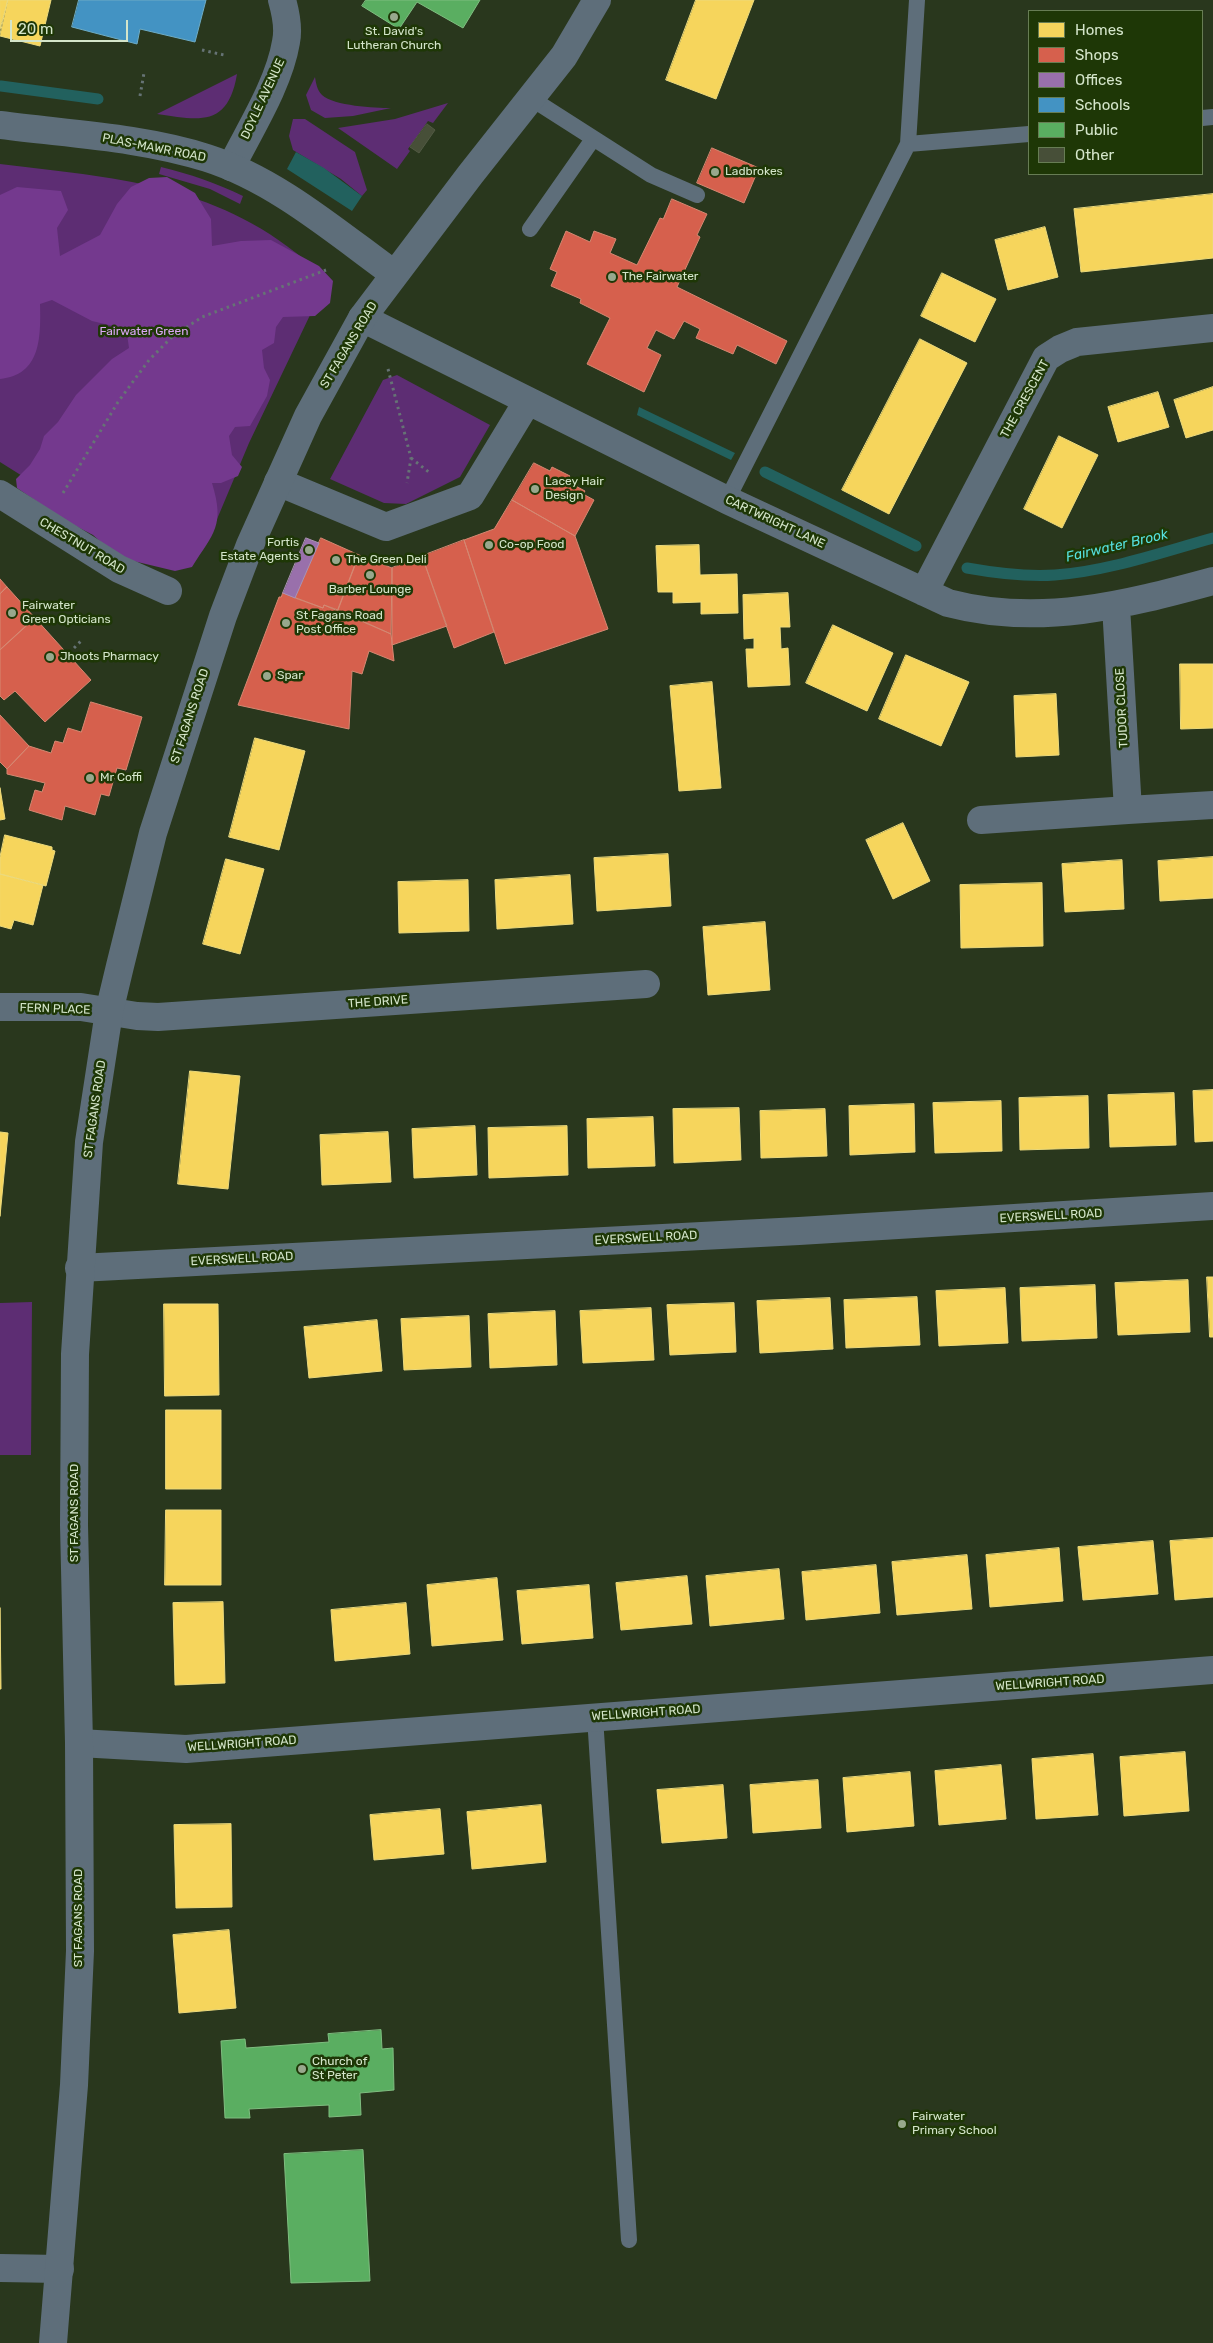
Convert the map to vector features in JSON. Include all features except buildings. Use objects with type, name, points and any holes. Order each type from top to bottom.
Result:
[{"type":"street","name":"DOYLE AVENUE","points":[[231,167],[280,64],[287,41],[287,18],[282,0]]},
{"type":"street","name":"ST FAGANS ROAD","points":[[53,2343],[74,2085],[80,1951],[79,1743],[74,1525],[75,1354],[79,1268],[89,1142],[109,1012],[153,833],[188,719],[223,616],[278,482],[308,416],[362,318],[394,274],[564,56],[597,0]]},
{"type":"street","name":"PLAS-MAWR ROAD","points":[[0,126],[134,142],[180,151],[231,167],[287,198],[394,274]]},
{"type":"street","name":"CARTWRIGHT LANE","points":[[362,318],[527,402],[727,500],[948,603],[975,610],[1013,613],[1062,612],[1116,606],[1213,581]]},
{"type":"street","name":"THE CRESCENT","points":[[924,592],[1046,358],[1060,349],[1077,342],[1213,328]]},
{"type":"street","points":[[278,482],[386,527],[470,496],[527,402]]},
{"type":"street","name":"CHESTNUT ROAD","points":[[0,494],[111,564],[168,591]]},
{"type":"street","name":"TUDOR CLOSE","points":[[1116,606],[1128,810]]},
{"type":"street","points":[[981,820],[1213,805]]},
{"type":"street","name":"THE DRIVE","points":[[109,1012],[158,1017],[646,984]]},
{"type":"street","name":"FERN PLACE","points":[[0,1008],[81,1007],[109,1012]]},
{"type":"street","name":"EVERSWELL ROAD","points":[[79,1268],[1213,1206]]},
{"type":"street","name":"WELLWRIGHT ROAD","points":[[79,1743],[186,1749],[1213,1670]]},
{"type":"street","points":[[0,2268],[60,2268]]},
{"type":"lane","points":[[727,500],[908,144],[917,0]]},
{"type":"lane","points":[[532,99],[651,176],[697,195]]},
{"type":"lane","points":[[908,144],[1028,134]]},
{"type":"lane","points":[[530,229],[593,139]]},
{"type":"lane","points":[[595,1717],[629,2240]]},
{"type":"path","points":[[202,50],[224,55]]},
{"type":"path","points":[[140,96],[144,73]]},
{"type":"path","points":[[61,496],[118,402],[148,360],[172,336],[202,318],[326,270]]},
{"type":"path","points":[[387,364],[410,458],[406,486]]},
{"type":"path","points":[[74,648],[83,639]]},
{"type":"green space","points":[[237,74],[233,91],[227,104],[219,112],[209,117],[186,118],[157,114]]},
{"type":"green space","points":[[315,77],[319,91],[328,99],[355,106],[391,108],[353,116],[325,118],[311,110],[306,95]]},
{"type":"green space","points":[[448,103],[433,123],[428,121],[408,149],[410,151],[397,169],[338,128],[395,119]]},
{"type":"green space","points":[[293,119],[305,119],[355,152],[367,190],[362,196],[341,179],[293,150],[289,136]]},
{"type":"green space","name":"Fairwater Green","points":[[0,164],[122,180],[161,188],[198,199],[235,214],[270,234],[305,260],[311,313],[249,443],[207,543],[148,555],[0,462]]},
{"type":"green space","points":[[161,167],[203,179],[243,196],[240,204],[210,189],[159,174]]},
{"type":"green space","name":"Fairwater Green","points":[[167,177],[195,193],[211,219],[212,246],[241,241],[271,240],[319,266],[333,281],[330,303],[315,316],[283,317],[276,327],[274,343],[262,350],[264,368],[270,380],[267,396],[250,426],[235,427],[229,436],[232,455],[242,467],[238,476],[221,483],[212,483],[217,509],[215,528],[192,567],[175,571],[125,559],[111,551],[93,535],[64,520],[17,488],[16,479],[30,465],[40,449],[44,436],[58,422],[76,395],[112,359],[129,348],[127,334],[113,326],[92,321],[52,300],[40,304],[39,341],[31,362],[24,370],[14,376],[0,379],[0,195],[17,187],[61,191],[68,210],[57,228],[60,256],[100,235],[117,204],[131,187],[149,178]]},
{"type":"green space","points":[[397,375],[490,425],[460,477],[406,504],[384,503],[330,479],[383,380]]},
{"type":"green space","points":[[32,1302],[31,1455],[0,1455],[0,1303]]},
{"type":"water","points":[[296,152],[324,168],[362,196],[352,211],[287,169]]},
{"type":"water","points":[[639,407],[735,453],[731,460],[637,415]]},
{"type":"waterway","name":"Fairwater Brook","points":[[1,86],[98,99]]},
{"type":"waterway","name":"Fairwater Brook","points":[[765,472],[916,546]]},
{"type":"waterway","name":"Fairwater Brook","points":[[967,568],[1022,575],[1075,573],[1135,560],[1213,538]]},
{"type":"place","name":"St. David's Lutheran Church","points":[[394,17]]},
{"type":"place","name":"Ladbrokes","points":[[715,172]]},
{"type":"place","name":"The Fairwater","points":[[612,277]]},
{"type":"place","name":"Lacey Hair Design","points":[[535,489]]},
{"type":"place","name":"Co-op Food","points":[[489,545]]},
{"type":"place","name":"Fortis Estate Agents","points":[[309,550]]},
{"type":"place","name":"The Green Deli","points":[[336,560]]},
{"type":"place","name":"Barber Lounge","points":[[370,575]]},
{"type":"place","name":"Fairwater Green Opticians","points":[[12,613]]},
{"type":"place","name":"St Fagans Road Post Office","points":[[286,623]]},
{"type":"place","name":"Jhoots Pharmacy","points":[[50,657]]},
{"type":"place","name":"Spar","points":[[267,676]]},
{"type":"place","name":"Mr Coffi","points":[[90,778]]},
{"type":"place","name":"Church of St Peter","points":[[302,2069]]},
{"type":"place","name":"Fairwater Primary School","points":[[902,2124]]}]
